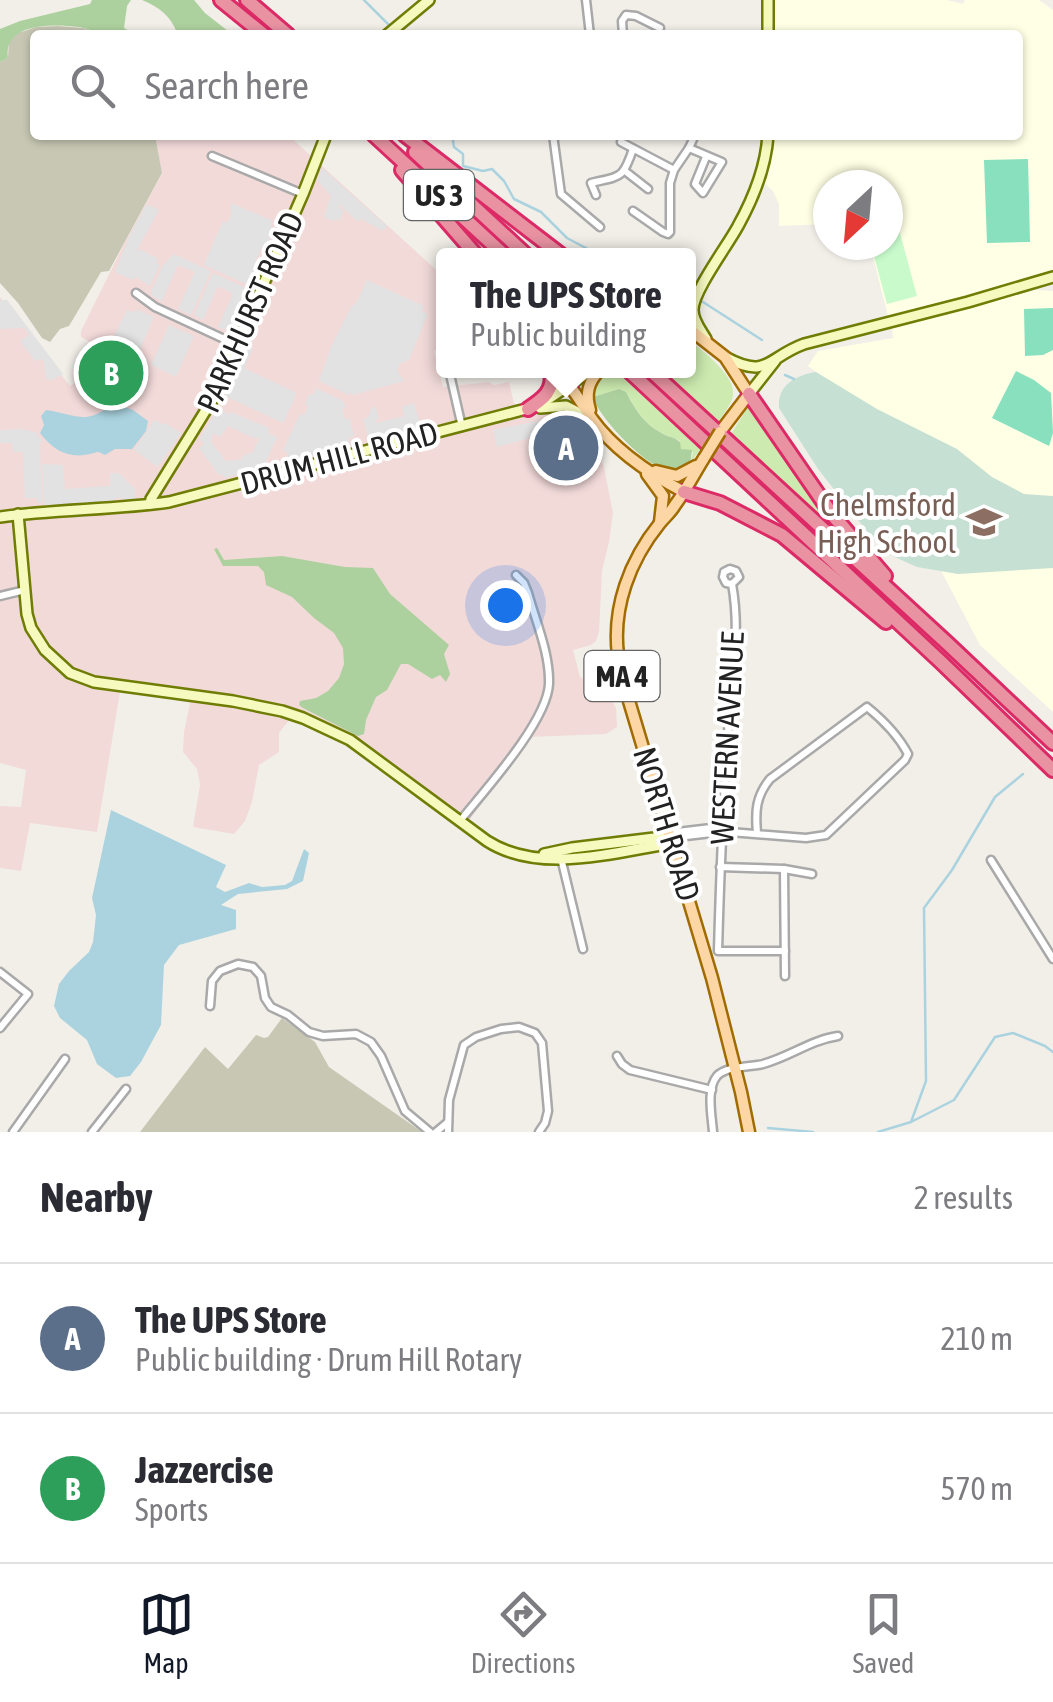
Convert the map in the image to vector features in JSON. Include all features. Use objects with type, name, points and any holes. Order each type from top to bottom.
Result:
[{"type":"highway","points":[[221,0],[258,30]]},
{"type":"highway","points":[[247,0],[282,30]]},
{"type":"highway","points":[[376,140],[469,248]]},
{"type":"highway","name":"US 3","points":[[377,140],[495,248]]},
{"type":"highway","name":"US 3","points":[[402,140],[517,248]]},
{"type":"highway","points":[[411,140],[551,248]]},
{"type":"highway","points":[[528,409],[548,393],[554,378]]},
{"type":"highway","points":[[562,378],[570,386]]},
{"type":"highway","points":[[637,378],[1053,770]]},
{"type":"highway","points":[[659,378],[1053,743]]},
{"type":"highway","points":[[749,394],[831,513],[948,644]]},
{"type":"highway","points":[[684,492],[720,503],[782,536],[940,662]]},
{"type":"main road","points":[[696,334],[724,357],[749,394]]},
{"type":"main road","points":[[593,420],[588,390],[594,378]]},
{"type":"main road","points":[[570,386],[618,447],[684,492]]},
{"type":"main road","name":"MA 4","points":[[684,492],[749,394]]},
{"type":"main road","points":[[640,465],[677,476],[689,472],[702,460]]},
{"type":"main road","points":[[640,465],[663,496],[660,523]]},
{"type":"main road","name":"NORTH ROAD","points":[[684,492],[634,564],[620,607],[617,638],[629,700],[712,978],[749,1132]]},
{"type":"street","points":[[392,30],[430,0]]},
{"type":"street","points":[[586,0],[589,30]]},
{"type":"street","points":[[768,0],[768,30]]},
{"type":"street","points":[[623,30],[626,16],[636,16],[660,28]]},
{"type":"street","name":"PARKHURST ROAD","points":[[150,504],[208,409],[324,140]]},
{"type":"street","points":[[555,140],[561,194],[600,227]]},
{"type":"street","points":[[633,211],[663,232],[670,232],[670,182],[692,140]]},
{"type":"street","points":[[696,302],[753,196],[767,140]]},
{"type":"street","points":[[621,142],[674,170]]},
{"type":"street","points":[[596,195],[591,183],[618,177],[625,171],[633,148]]},
{"type":"street","points":[[688,148],[722,162],[703,193],[695,184],[706,157]]},
{"type":"street","points":[[212,156],[304,194]]},
{"type":"street","points":[[625,171],[648,188]]},
{"type":"street","points":[[724,357],[754,368],[816,340],[1048,279],[1053,285]]},
{"type":"street","points":[[696,290],[702,285]]},
{"type":"street","points":[[136,293],[154,307],[237,346]]},
{"type":"street","points":[[696,324],[707,341]]},
{"type":"street","points":[[749,394],[777,358]]},
{"type":"street","points":[[450,378],[462,427]]},
{"type":"street","name":"DRUM HILL ROAD","points":[[528,409],[581,378]]},
{"type":"street","name":"DRUM HILL ROAD","points":[[0,517],[168,502],[528,409],[566,406],[593,420]]},
{"type":"street","points":[[161,483],[158,496],[168,502]]},
{"type":"street","points":[[18,514],[27,614],[50,657],[70,673],[94,682],[233,701],[304,718],[350,740],[500,850],[518,856],[596,855],[722,831],[806,838],[826,835],[908,754],[884,721],[867,706],[770,779],[761,790],[756,808],[757,833]]},
{"type":"street","points":[[460,821],[537,719],[547,696],[544,652],[528,593],[516,575]]},
{"type":"street","name":"WESTERN AVENUE","points":[[732,584],[734,636],[718,951],[785,951]]},
{"type":"street","points":[[0,596],[25,590]]},
{"type":"street","points":[[530,857],[572,848],[671,838]]},
{"type":"street","points":[[560,858],[583,949]]},
{"type":"street","points":[[990,860],[1053,959]]},
{"type":"street","points":[[720,867],[812,874]]},
{"type":"street","points":[[784,869],[785,976]]},
{"type":"street","points":[[210,1006],[212,982],[220,972],[238,964],[253,968],[261,976],[272,1007],[309,1032],[323,1036],[350,1033],[371,1042],[405,1111],[433,1132],[448,1122]]},
{"type":"street","points":[[0,972],[28,994],[0,1028]]},
{"type":"street","points":[[448,1132],[449,1100],[464,1045],[501,1029],[519,1028],[534,1033],[542,1043],[548,1111],[539,1132]]},
{"type":"street","points":[[713,1132],[712,1090],[720,1073],[766,1063],[838,1036]]},
{"type":"street","points":[[617,1056],[630,1070],[712,1090]]},
{"type":"street","points":[[13,1132],[66,1059]]},
{"type":"street","points":[[92,1132],[126,1089]]},
{"type":"shaded area","points":[[773,0],[947,0],[963,4],[965,0],[1039,0],[1053,10],[1053,270],[888,316],[874,260],[903,260],[903,170],[813,170],[813,225],[779,226],[779,204],[764,183],[775,140],[1023,140],[1023,30],[774,30]]},
{"type":"shaded area","points":[[36,27],[89,30],[30,30],[30,140],[156,140],[162,173],[109,271],[101,272],[69,326],[60,329],[50,342],[42,338],[0,283],[0,62],[8,58],[9,41],[18,33]]},
{"type":"shaded area","points":[[156,140],[293,140],[436,270],[434,351],[436,378],[441,378],[443,387],[509,382],[514,404],[566,415],[598,450],[613,513],[602,571],[599,632],[591,645],[573,650],[580,677],[605,688],[616,708],[617,727],[606,734],[528,737],[462,831],[350,747],[290,719],[279,733],[279,752],[259,765],[252,802],[245,821],[234,834],[193,827],[200,785],[197,769],[183,752],[190,703],[120,692],[97,832],[30,823],[21,871],[0,868],[0,806],[21,807],[26,770],[0,763],[0,297],[70,386],[116,356],[81,337],[81,331],[162,174]]},
{"type":"shaded area","points":[[322,168],[387,226],[383,231],[361,219],[358,222],[340,205],[344,211],[339,221],[324,217],[331,196],[317,180]]},
{"type":"shaded area","points":[[231,203],[273,221],[271,226],[275,228],[267,247],[262,246],[250,286],[204,265],[223,221],[227,223],[231,215]]},
{"type":"shaded area","points":[[147,204],[159,210],[136,252],[140,249],[158,259],[156,263],[160,265],[150,286],[136,277],[133,280],[115,272]]},
{"type":"shaded area","points":[[174,254],[211,271],[191,315],[178,309],[195,272],[178,265],[162,301],[152,296],[163,265]]},
{"type":"shaded area","points":[[213,273],[251,290],[232,332],[218,327],[233,294],[221,287],[217,288],[203,320],[194,315]]},
{"type":"shaded area","points":[[367,280],[424,306],[422,311],[428,314],[409,360],[397,370],[404,381],[353,395],[351,391],[349,395],[319,381],[331,347]]},
{"type":"shaded area","name":"Chelmsford High School","points":[[1034,290],[1053,291],[1053,712],[980,645],[851,399],[808,366],[818,351],[893,338],[892,328]]},
{"type":"shaded area","points":[[0,300],[7,300],[63,374],[46,379],[44,361],[35,361],[20,341],[29,335],[24,328],[0,329]]},
{"type":"shaded area","points":[[127,310],[154,317],[136,359],[109,346]]},
{"type":"shaded area","points":[[169,325],[194,336],[176,377],[151,365]]},
{"type":"shaded area","points":[[247,347],[253,349],[244,368],[297,393],[283,423],[225,396]]},
{"type":"shaded area","points":[[816,372],[877,409],[957,449],[992,477],[1024,494],[1053,496],[1053,568],[958,574],[917,567],[888,554],[818,469],[779,408],[781,393],[789,382]]},
{"type":"shaded area","points":[[316,388],[343,401],[345,419],[350,419],[354,437],[348,439],[350,445],[290,461],[283,450],[300,414],[304,415],[308,407],[305,404],[309,394],[313,395]]},
{"type":"shaded area","points":[[414,403],[420,424],[416,429],[374,440],[368,436],[363,419],[368,418],[371,408],[376,407],[377,423],[404,416],[402,407]]},
{"type":"shaded area","points":[[219,407],[229,415],[231,412],[269,428],[268,433],[277,437],[263,468],[225,478],[199,448],[204,444],[200,438]],"holes":[[[228,426],[256,439],[260,437],[253,452],[242,456],[243,459],[226,461],[211,442],[213,433],[220,437]]]},
{"type":"shaded area","points":[[561,416],[579,426],[599,454],[585,457],[579,437],[578,441],[534,452],[530,438],[497,447],[493,430]]},
{"type":"shaded area","points":[[154,420],[181,433],[158,467],[134,450]]},
{"type":"shaded area","points":[[0,430],[35,432],[42,440],[42,503],[37,498],[25,498],[23,452],[13,452],[12,443],[0,443]]},
{"type":"shaded area","points":[[42,464],[63,465],[65,489],[110,486],[110,473],[119,473],[135,489],[135,501],[115,498],[114,502],[44,505]]},
{"type":"shaded area","points":[[282,1018],[315,1042],[329,1067],[422,1132],[140,1132],[205,1047],[228,1069],[256,1035],[268,1037]]},
{"type":"green space","points":[[92,0],[131,0],[124,28],[127,30],[32,28],[13,38],[8,58],[0,62],[0,29],[90,4]]},
{"type":"green space","points":[[142,0],[194,0],[227,30],[175,30],[154,6]]},
{"type":"green space","points":[[1028,159],[1030,242],[987,243],[984,160]]},
{"type":"green space","points":[[903,244],[917,296],[887,304],[875,260],[903,260]]},
{"type":"green space","points":[[1053,308],[1053,350],[1025,356],[1024,309]]},
{"type":"green space","points":[[696,346],[717,364],[733,388],[731,402],[718,423],[670,378],[696,378]]},
{"type":"green space","points":[[1016,371],[1051,393],[1053,433],[1049,446],[992,418]]},
{"type":"green space","points":[[604,378],[624,378],[700,449],[690,464],[693,452],[680,449],[680,441],[652,427],[626,392],[619,389],[593,397],[596,385]]},
{"type":"green space","points":[[619,389],[626,392],[652,427],[680,442],[681,449],[692,450],[690,464],[676,471],[665,470],[640,455],[615,430],[593,397]]},
{"type":"green space","points":[[750,404],[847,539],[845,541],[731,434]]},
{"type":"green space","points":[[214,549],[224,560],[282,556],[373,568],[390,594],[449,645],[444,654],[450,674],[446,682],[440,675],[432,679],[408,664],[401,664],[387,690],[376,697],[364,734],[358,736],[303,708],[300,701],[328,691],[339,678],[344,664],[343,648],[334,633],[292,597],[266,585],[264,572],[258,566],[223,566]]},
{"type":"water","points":[[114,403],[148,421],[146,431],[132,449],[115,449],[105,455],[68,454],[40,433],[44,425],[41,416],[46,410],[88,417]]},
{"type":"water","points":[[111,810],[226,865],[216,887],[225,892],[249,883],[262,887],[285,885],[292,881],[304,849],[309,853],[303,881],[287,889],[238,894],[221,905],[236,910],[236,929],[179,945],[164,965],[161,1025],[130,1076],[116,1078],[97,1064],[87,1040],[60,1018],[54,1006],[59,984],[89,952],[93,942],[96,915],[92,898]]},
{"type":"waterway","points":[[364,0],[391,27]]},
{"type":"waterway","points":[[453,140],[454,147],[463,154],[463,166],[492,169],[514,199],[541,212],[567,238],[586,248]]},
{"type":"waterway","points":[[703,302],[762,340]]},
{"type":"waterway","points":[[785,375],[794,379]]},
{"type":"waterway","points":[[911,1122],[926,1081],[924,908],[952,870],[995,797],[1023,774]]},
{"type":"waterway","points":[[878,1132],[911,1122],[954,1100],[995,1037],[1013,1033],[1053,1052]]},
{"type":"waterway","points":[[768,1128],[813,1132]]},
{"type":"place","name":"Jazzercise","points":[[111,373]]},
{"type":"place","name":"The UPS Store","points":[[566,448]]},
{"type":"place","name":"Chelmsford High School","points":[[984,522]]}]
